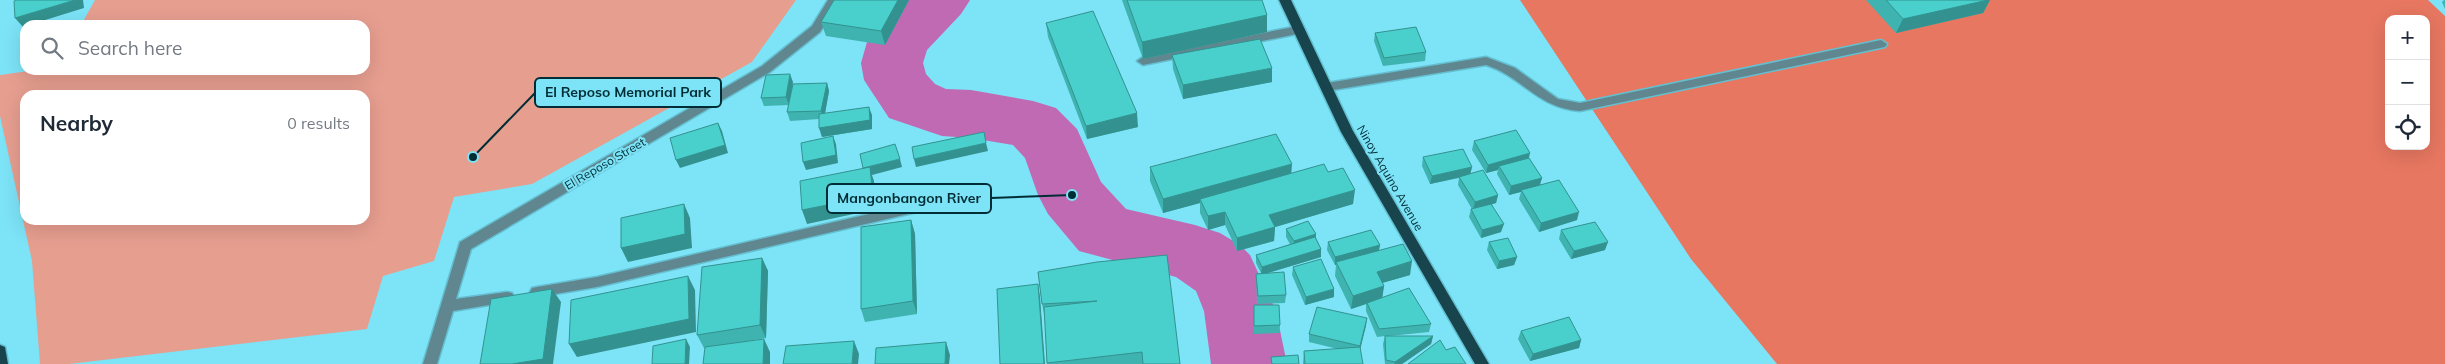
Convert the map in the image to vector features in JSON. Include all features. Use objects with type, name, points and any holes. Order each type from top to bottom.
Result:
[{"type":"main road","name":"Ninoy Aquino Avenue","points":[[1285,0],[1347,132],[1482,364]]},
{"type":"main road","points":[[0,352],[1,364]]},
{"type":"street","name":"El Reposo Street","points":[[430,364],[465,246],[766,69],[816,30],[834,0]]},
{"type":"street","points":[[1143,61],[1298,30]]},
{"type":"street","points":[[1327,87],[1486,61],[1507,68],[1547,99],[1566,108],[1580,107],[1881,44]]},
{"type":"street","points":[[448,306],[597,282],[977,194]]},
{"type":"shaded area","points":[[95,0],[796,0],[752,62],[532,184],[454,197],[434,261],[383,276],[367,329],[69,364],[40,364],[32,261],[24,225],[370,225],[370,90],[20,90],[20,207],[0,116],[0,75],[20,72],[20,75],[370,75],[370,20],[84,20]]},
{"type":"shaded area","points":[[1520,0],[2428,0],[2445,16],[2445,364],[1777,364],[1691,259]]},
{"type":"building","points":[[75,0],[15,18],[14,1]]},
{"type":"building","points":[[834,0],[898,0],[881,31],[821,22]]},
{"type":"building","points":[[1127,0],[1262,0],[1267,15],[1142,42]]},
{"type":"building","points":[[1886,0],[1988,0],[1903,19]]},
{"type":"building","points":[[1093,11],[1137,113],[1086,126],[1046,23]]},
{"type":"building","points":[[1416,27],[1426,52],[1384,58],[1375,33]]},
{"type":"building","points":[[1260,39],[1272,68],[1183,85],[1172,55]]},
{"type":"building","points":[[790,74],[786,97],[761,98],[766,75]]},
{"type":"building","points":[[827,83],[821,111],[787,112],[793,84]]},
{"type":"building","points":[[869,107],[870,120],[819,128],[819,114]]},
{"type":"building","points":[[718,123],[725,145],[676,160],[670,138]]},
{"type":"building","points":[[1516,130],[1530,153],[1488,165],[1474,141]]},
{"type":"building","points":[[984,132],[986,143],[914,159],[912,147]]},
{"type":"building","points":[[1276,134],[1292,164],[1163,199],[1150,167]]},
{"type":"building","points":[[833,136],[836,155],[803,162],[801,143]]},
{"type":"building","points":[[895,144],[900,159],[863,168],[860,154]]},
{"type":"building","points":[[1463,149],[1472,167],[1432,176],[1423,157]]},
{"type":"building","points":[[1529,158],[1542,178],[1511,186],[1499,166]]},
{"type":"building","points":[[1324,164],[1328,172],[1343,168],[1355,190],[1269,215],[1275,227],[1237,238],[1225,212],[1208,216],[1200,199]]},
{"type":"building","points":[[870,167],[873,196],[802,210],[800,181]]},
{"type":"building","points":[[1483,170],[1498,195],[1475,202],[1459,177]]},
{"type":"building","points":[[1559,180],[1579,212],[1541,223],[1521,190]]},
{"type":"building","points":[[684,204],[685,234],[621,248],[621,218]]},
{"type":"building","points":[[1491,204],[1504,224],[1482,230],[1471,209]]},
{"type":"building","points":[[911,220],[913,301],[861,309],[861,227]]},
{"type":"building","points":[[1308,221],[1316,234],[1294,241],[1286,229]]},
{"type":"building","points":[[1595,222],[1608,242],[1574,251],[1561,230]]},
{"type":"building","points":[[1371,230],[1380,245],[1335,257],[1328,242]]},
{"type":"building","points":[[1315,237],[1321,249],[1262,267],[1256,255]]},
{"type":"building","points":[[1508,238],[1517,257],[1499,261],[1489,242]]},
{"type":"building","points":[[1403,244],[1412,261],[1377,272],[1384,286],[1353,296],[1336,262]]},
{"type":"building","points":[[1167,255],[1180,364],[1143,364],[1142,352],[1047,363],[1044,307],[1097,301],[1042,304],[1038,272],[1097,262]]},
{"type":"building","points":[[762,258],[760,325],[697,335],[702,267]]},
{"type":"building","points":[[1321,259],[1334,289],[1306,297],[1293,267]]},
{"type":"building","points":[[1284,272],[1286,295],[1258,296],[1256,274]]},
{"type":"building","points":[[688,276],[689,319],[569,344],[571,300]]},
{"type":"building","points":[[1038,284],[1044,364],[1000,364],[997,289]]},
{"type":"building","points":[[1409,288],[1431,324],[1379,329],[1367,303]]},
{"type":"building","points":[[552,289],[543,359],[512,364],[480,364],[491,299]]},
{"type":"building","points":[[1254,305],[1279,305],[1280,325],[1254,326]]},
{"type":"building","points":[[1317,307],[1367,318],[1360,346],[1309,334]]},
{"type":"building","points":[[1569,317],[1581,340],[1533,354],[1521,331]]},
{"type":"building","points":[[1385,336],[1433,336],[1395,362],[1386,360]]},
{"type":"building","points":[[686,339],[685,364],[652,364],[653,346]]},
{"type":"building","points":[[764,339],[763,364],[703,364],[705,347]]},
{"type":"building","points":[[1440,340],[1446,350],[1455,347],[1466,364],[1408,364]]},
{"type":"building","points":[[854,341],[852,364],[783,364],[786,346]]},
{"type":"building","points":[[946,342],[945,364],[875,364],[876,348]]},
{"type":"building","points":[[1360,347],[1363,364],[1305,364],[1304,351]]},
{"type":"building","points":[[1298,355],[1299,364],[1272,364],[1271,357]]},
{"type":"waterway","points":[[940,0],[898,42],[892,63],[896,80],[912,101],[942,112],[971,114],[1033,125],[1054,147],[1072,195],[1104,232],[1195,253],[1215,265],[1225,275],[1240,311],[1249,364]]},
{"type":"place","name":"El Reposo Memorial Park","points":[[473,157]]},
{"type":"place","name":"Mangonbangon River","points":[[1072,195]]}]
